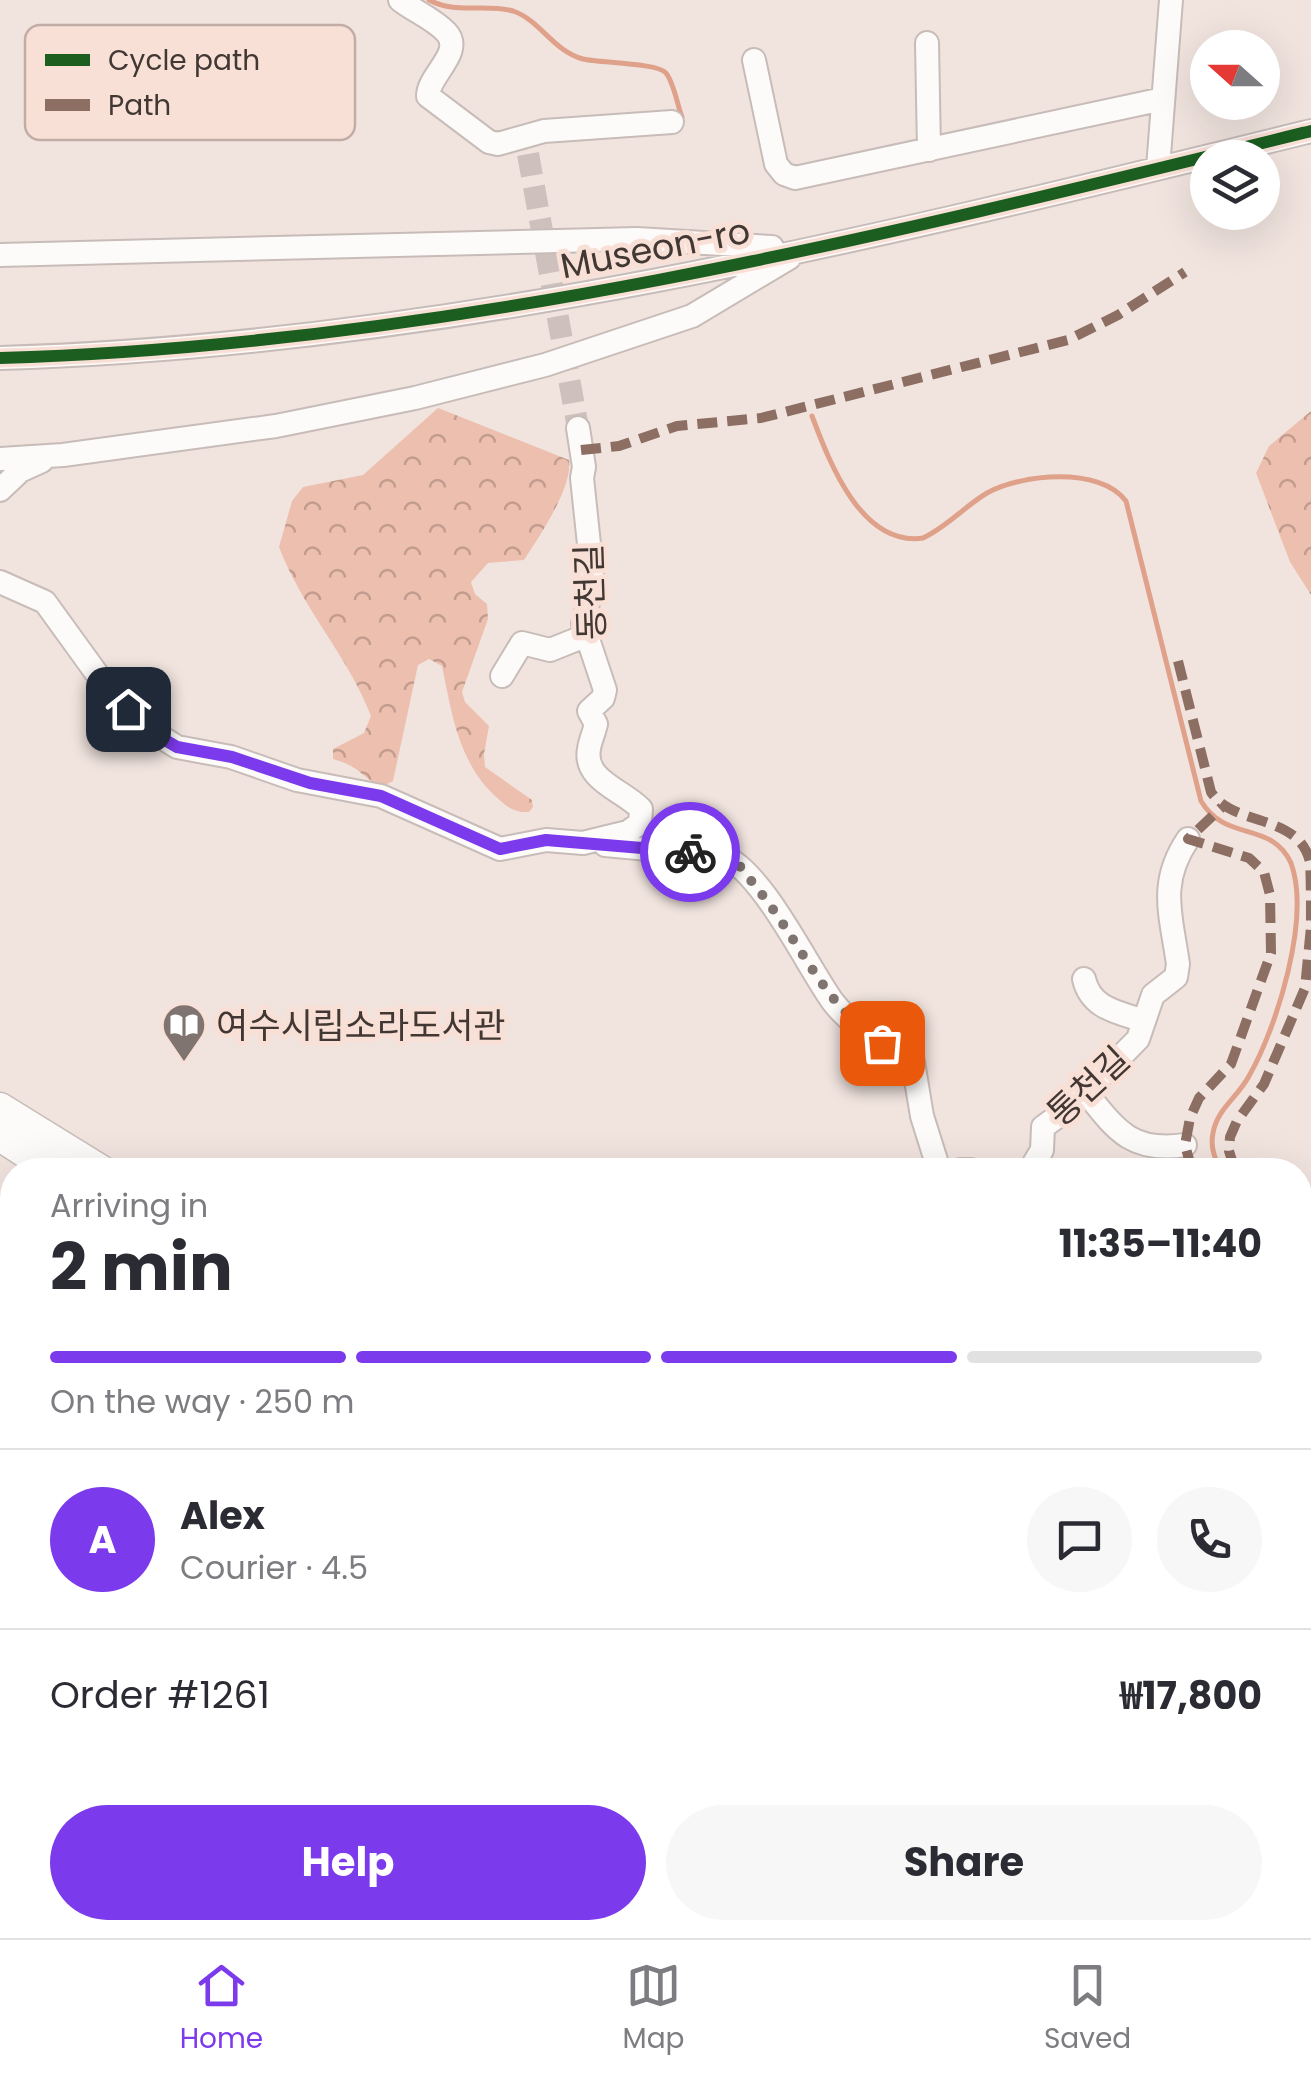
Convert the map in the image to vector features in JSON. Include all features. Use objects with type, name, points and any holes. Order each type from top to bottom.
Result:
[{"type":"main road","points":[[0,1107],[81,1158]]},
{"type":"main road","points":[[0,1138],[32,1158]]},
{"type":"street","points":[[400,0],[444,29],[450,38],[449,55],[428,86],[431,100],[489,142],[526,146],[544,131],[672,122]]},
{"type":"street","points":[[1158,168],[1170,0]]},
{"type":"street","points":[[927,43],[929,150]]},
{"type":"street","points":[[754,60],[776,164],[784,174],[800,178],[1163,99]]},
{"type":"street","name":"Museon-ro","points":[[0,358],[157,350],[357,330],[580,295],[805,248],[1311,131]]},
{"type":"street","points":[[0,238],[50,254]]},
{"type":"street","points":[[0,255],[637,239],[805,248]]},
{"type":"street","points":[[0,459],[63,455],[276,426],[415,398],[545,365],[692,316],[805,248]]},
{"type":"street","name":"동천길","points":[[0,582],[46,602],[105,685],[147,728],[168,743],[232,757],[297,780],[381,796],[500,849],[546,840],[583,843],[628,832],[640,823],[638,805],[592,772],[588,750],[596,724],[588,711],[603,698],[605,690],[583,620],[593,582],[578,428]]},
{"type":"street","points":[[0,490],[20,471],[63,455]]},
{"type":"street","points":[[502,676],[522,643],[550,650],[585,636]]},
{"type":"street","name":"통천길","points":[[1037,1158],[1042,1150],[1043,1127],[1138,1039],[1153,995],[1174,980],[1178,971],[1168,886],[1174,862],[1188,839]]},
{"type":"street","points":[[583,843],[723,856],[736,863],[779,914],[833,1002],[860,1029],[913,1062],[922,1116],[936,1158]]},
{"type":"street","points":[[1084,980],[1088,995],[1096,1004],[1144,1021]]},
{"type":"street","points":[[1086,1091],[1110,1122],[1139,1142],[1156,1148],[1185,1145]]},
{"type":"green space","points":[[438,408],[569,460],[566,484],[524,560],[488,563],[471,582],[475,594],[487,604],[488,619],[462,692],[465,702],[489,726],[485,767],[532,800],[529,812],[514,810],[503,803],[473,768],[458,736],[442,666],[429,659],[418,665],[393,781],[381,787],[355,768],[333,759],[333,749],[364,733],[371,716],[279,547],[292,501],[303,487],[363,475]]},
{"type":"green space","points":[[1311,411],[1311,595],[1290,562],[1256,473],[1269,446]]},
{"type":"waterway","points":[[429,0],[450,7],[513,11],[572,55],[661,70],[671,82],[682,117]]},
{"type":"waterway","points":[[812,416],[838,477],[851,497],[882,529],[901,537],[923,538],[987,493],[1019,481],[1080,478],[1098,482],[1126,501],[1201,801],[1223,822],[1272,841],[1291,863],[1296,886],[1294,942],[1280,1002],[1249,1076],[1215,1125],[1212,1138],[1216,1158]]},
{"type":"tunnel","points":[[528,154],[578,428]]},
{"type":"marked path","points":[[581,450],[619,446],[677,426],[761,418],[1068,340],[1118,315],[1185,272]]},
{"type":"marked path","points":[[1178,661],[1211,792],[1234,811],[1280,828],[1303,846],[1310,862],[1311,925]]},
{"type":"marked path","points":[[1189,1158],[1185,1145],[1190,1118],[1199,1098],[1231,1064],[1271,953],[1270,895],[1264,872],[1249,858],[1188,839],[1222,807]]},
{"type":"marked path","points":[[1231,1158],[1230,1137],[1264,1084],[1305,988],[1311,927]]},
{"type":"cycle path","points":[[0,358],[166,349],[332,332],[497,308],[825,246],[1311,131]]},
{"type":"way so far","points":[[690,852],[731,858],[779,914],[833,1002],[854,1024],[882,1043]]},
{"type":"place","name":"여수시립소라도서관","points":[[184,1063]]},
{"type":"route","points":[[128,709],[177,747],[232,757],[297,780],[381,796],[500,849],[546,840],[690,852]]}]
